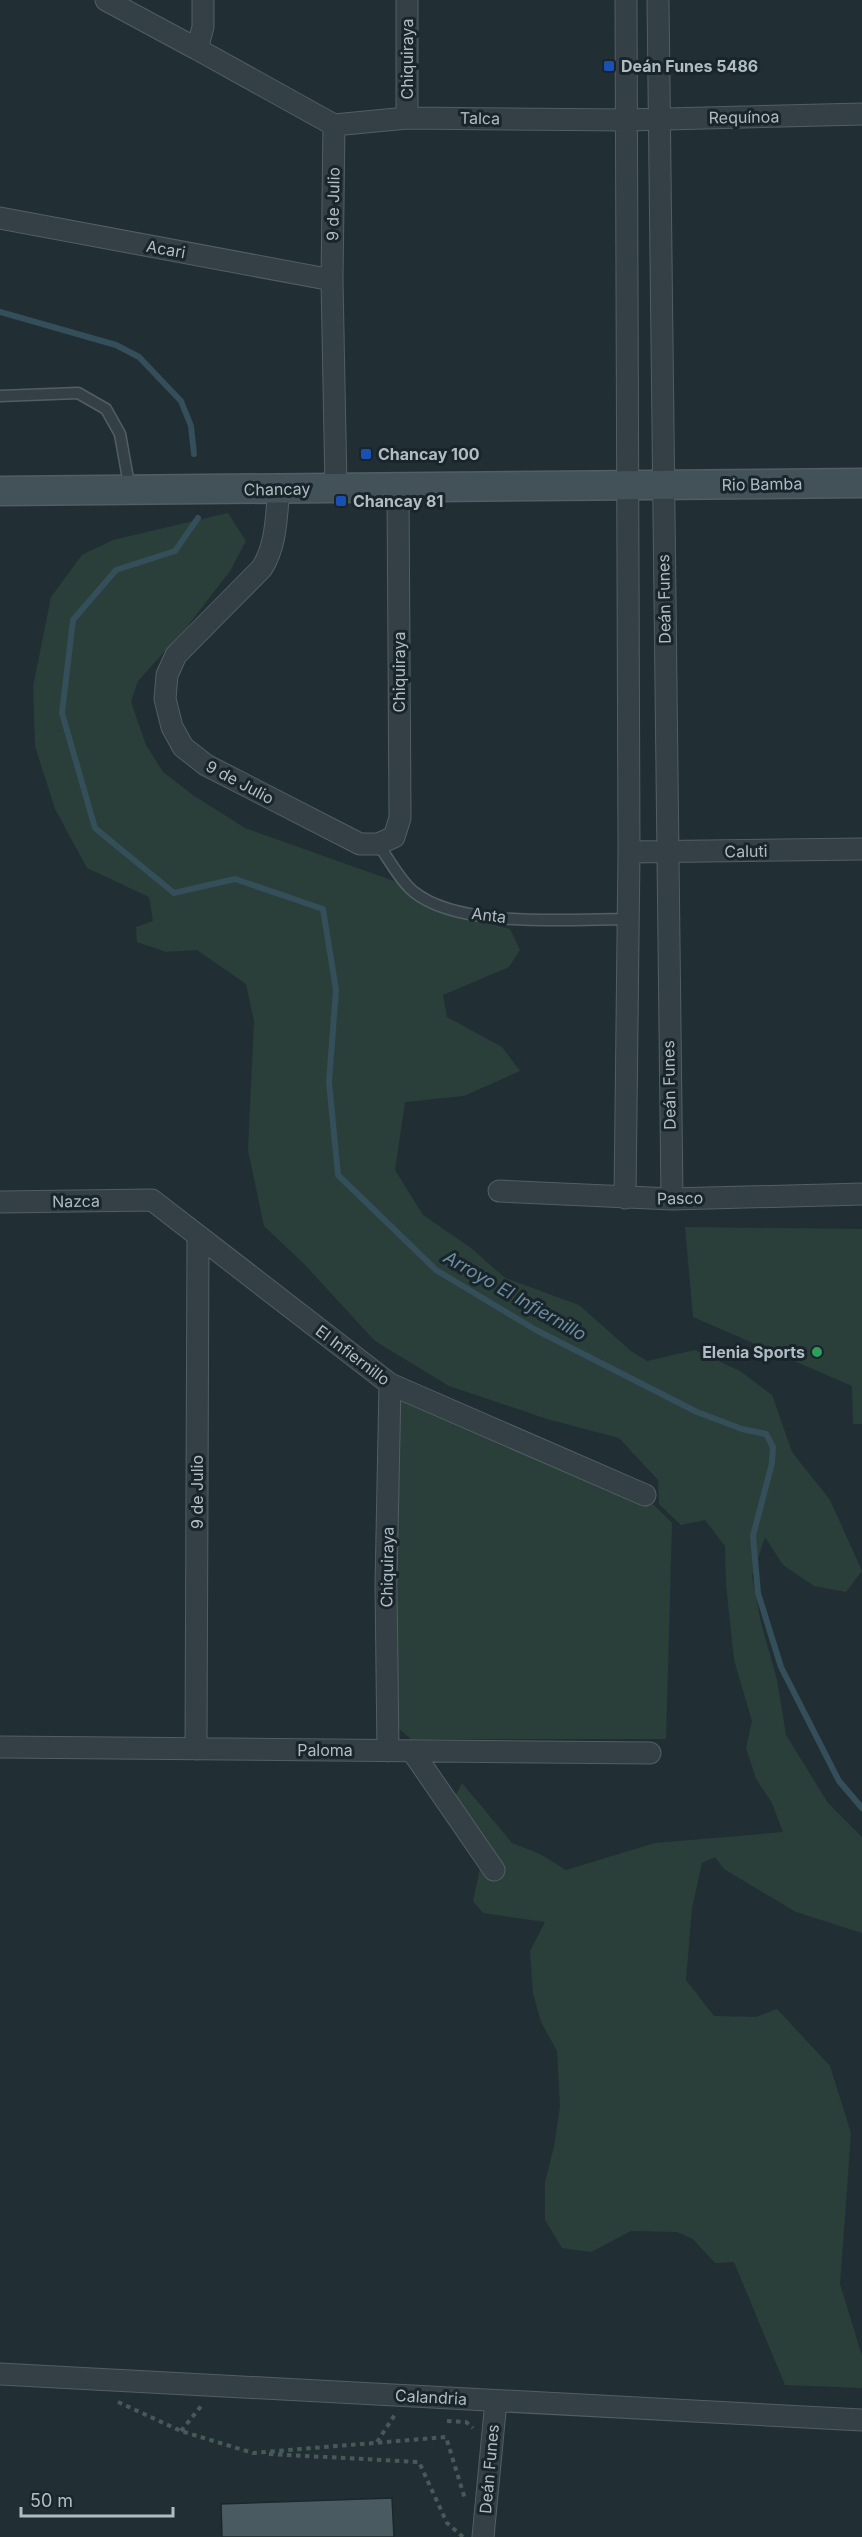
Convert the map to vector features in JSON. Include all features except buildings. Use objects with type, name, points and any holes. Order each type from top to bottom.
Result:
[{"type":"main road","name":"Rio Bamba","points":[[663,486],[862,483]]},
{"type":"main road","name":"Chancay","points":[[0,491],[663,486]]},
{"type":"street","points":[[106,0],[334,125]]},
{"type":"street","points":[[197,49],[203,27],[203,0]]},
{"type":"street","name":"Chiquiraya","points":[[406,0],[407,118]]},
{"type":"street","points":[[625,1198],[629,852],[626,0]]},
{"type":"street","name":"Deán Funes","points":[[658,0],[672,1199]]},
{"type":"street","name":"Requínoa","points":[[627,120],[862,114]]},
{"type":"street","name":"Talca","points":[[334,125],[407,118],[627,120]]},
{"type":"street","name":"9 de Julio","points":[[334,125],[332,280],[336,488]]},
{"type":"street","name":"Acari","points":[[0,218],[332,280]]},
{"type":"street","name":"Chiquiraya","points":[[378,844],[394,837],[400,818],[398,488]]},
{"type":"street","name":"9 de Julio","points":[[279,489],[270,556],[262,568],[176,655],[166,675],[165,699],[172,727],[183,747],[206,765],[360,844],[378,844]]},
{"type":"street","name":"Caluti","points":[[629,852],[862,849]]},
{"type":"street","name":"Pasco","points":[[499,1191],[672,1199],[862,1194]]},
{"type":"street","name":"Nazca","points":[[0,1202],[152,1200]]},
{"type":"street","name":"El Infiernillo","points":[[152,1200],[390,1384],[645,1495]]},
{"type":"street","name":"9 de Julio","points":[[196,1749],[198,1236]]},
{"type":"street","name":"Chiquiraya","points":[[388,1751],[386,1586],[390,1384]]},
{"type":"street","name":"Paloma","points":[[0,1747],[650,1753]]},
{"type":"street","points":[[412,1751],[494,1870]]},
{"type":"street","name":"Calandria","points":[[0,2374],[862,2420]]},
{"type":"street","name":"Deán Funes","points":[[483,2537],[495,2401]]},
{"type":"lane","points":[[0,396],[78,393],[106,409],[120,434],[130,490]]},
{"type":"lane","name":"Anta","points":[[378,844],[413,891],[437,906],[492,918],[628,919]]},
{"type":"path","points":[[377,2443],[408,2396]]},
{"type":"path","points":[[127,2398],[116,2399],[182,2431],[253,2453],[419,2462],[447,2523],[464,2537]]},
{"type":"path","points":[[182,2431],[204,2403],[193,2402]]},
{"type":"path","points":[[382,2416],[404,2417]]},
{"type":"path","points":[[446,2420],[466,2422],[480,2436]]},
{"type":"path","points":[[253,2453],[446,2437],[469,2510]]},
{"type":"green space","points":[[228,513],[246,541],[230,571],[186,628],[138,681],[131,702],[146,745],[163,772],[193,795],[245,828],[397,882],[454,914],[510,929],[520,950],[509,967],[443,995],[447,1017],[502,1047],[520,1071],[464,1096],[405,1102],[395,1170],[423,1215],[471,1248],[505,1278],[579,1305],[631,1351],[647,1361],[695,1350],[740,1371],[772,1395],[792,1452],[830,1500],[862,1571],[846,1592],[814,1586],[783,1565],[765,1537],[752,1576],[761,1623],[777,1680],[786,1735],[828,1803],[862,1837],[862,1933],[796,1912],[724,1869],[715,1857],[702,1863],[692,1908],[686,1980],[714,2016],[756,2017],[777,2009],[830,2066],[851,2133],[840,2284],[862,2356],[862,2388],[785,2385],[734,2262],[715,2263],[693,2239],[677,2232],[631,2231],[591,2252],[562,2248],[545,2220],[545,2182],[554,2147],[560,2106],[557,2051],[541,2022],[533,1993],[530,1951],[545,1922],[483,1913],[473,1901],[482,1859],[454,1799],[462,1783],[512,1843],[540,1854],[566,1870],[655,1843],[783,1832],[772,1803],[756,1779],[746,1748],[752,1721],[734,1660],[726,1585],[725,1546],[705,1520],[681,1525],[659,1504],[658,1480],[619,1438],[547,1419],[449,1386],[375,1341],[305,1265],[264,1226],[248,1150],[254,1021],[246,984],[197,950],[166,952],[137,942],[136,927],[153,921],[149,897],[87,868],[55,809],[35,746],[33,687],[51,597],[82,555],[113,540]]},
{"type":"green space","name":"Elenia Sports","points":[[685,1227],[862,1229],[862,1424],[853,1424],[852,1386],[693,1317]]},
{"type":"green space","points":[[402,1399],[651,1502],[672,1523],[666,1739],[411,1739],[397,1727],[399,1403]]},
{"type":"waterway","name":"Arroyo El Infiernillo","points":[[0,312],[116,345],[139,357],[181,401],[191,426],[194,454]]},
{"type":"waterway","name":"Arroyo El Infiernillo","points":[[198,518],[175,551],[116,570],[73,620],[62,713],[95,828],[174,893],[235,879],[323,909],[336,990],[329,1082],[338,1175],[436,1270],[536,1330],[697,1412],[742,1429],[766,1434],[773,1447],[772,1463],[753,1536],[758,1593],[781,1667],[839,1781],[862,1808]]},
{"type":"place","name":"Deán Funes 5486","points":[[609,66]]},
{"type":"place","name":"Chancay 100","points":[[366,454]]},
{"type":"place","name":"Chancay 81","points":[[341,501]]},
{"type":"place","name":"Elenia Sports","points":[[817,1352]]}]
